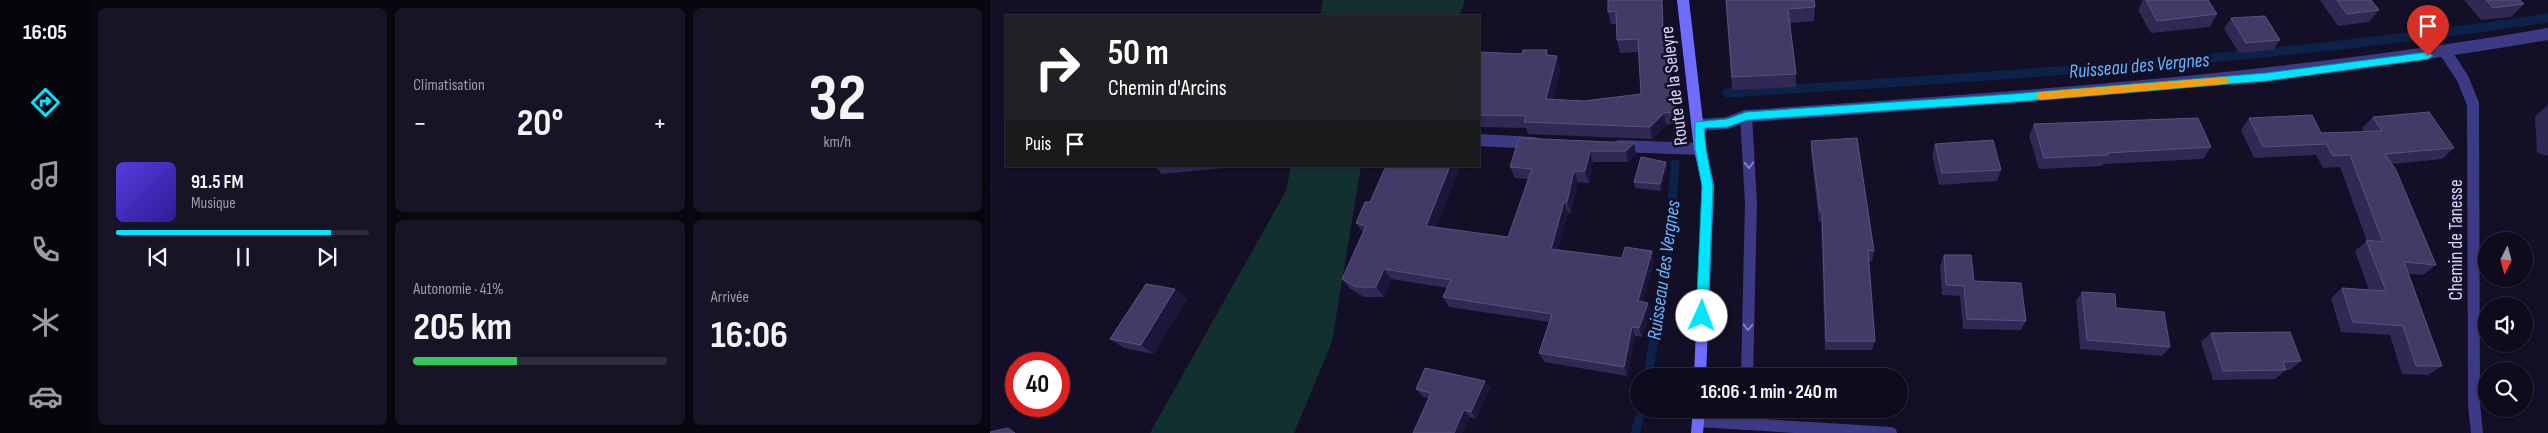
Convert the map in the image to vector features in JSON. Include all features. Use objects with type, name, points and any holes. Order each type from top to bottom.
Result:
[{"type":"street","name":"Route de la Seleyre","points":[[1683,0],[1699,124],[1700,149],[1708,186],[1700,368]]},
{"type":"street","points":[[1699,124],[1727,123],[1746,116],[2012,98],[2266,77],[2446,53],[2548,34]]},
{"type":"street","name":"Chemin de Tanesse","points":[[2446,53],[2463,79],[2473,104],[2474,394],[2477,433]]},
{"type":"street","points":[[1746,116],[1751,204],[1747,368]]},
{"type":"street","points":[[1480,140],[1546,143]]},
{"type":"street","points":[[1603,146],[1700,149]]},
{"type":"street","points":[[1745,418],[1745,424]]},
{"type":"street","points":[[1698,421],[1892,433]]},
{"type":"green space","points":[[1323,0],[1465,0],[1459,15],[1320,15]]},
{"type":"green space","points":[[1291,167],[1361,167],[1332,342],[1294,433],[1150,433],[1286,191]]},
{"type":"building","points":[[1608,0],[1662,0],[1663,37],[1666,37],[1675,112],[1664,113],[1650,127],[1524,122],[1526,116],[1480,115],[1480,52],[1522,54],[1523,50],[1547,50],[1546,55],[1557,56],[1546,99],[1584,101],[1641,94],[1638,39],[1617,40],[1616,11],[1608,12]]},
{"type":"building","points":[[1726,0],[1814,0],[1815,7],[1788,9],[1796,74],[1732,77]]},
{"type":"building","points":[[2146,0],[2208,0],[2217,14],[2157,21]]},
{"type":"building","points":[[2337,0],[2371,0],[2379,10],[2347,14]]},
{"type":"building","points":[[2486,0],[2520,0],[2524,4],[2493,8]]},
{"type":"building","points":[[2265,16],[2280,40],[2246,43],[2231,18]]},
{"type":"building","points":[[2429,112],[2454,148],[2385,154],[2396,170],[2436,265],[2404,262],[2442,366],[2416,366],[2403,326],[2353,322],[2342,288],[2386,291],[2366,240],[2383,242],[2350,155],[2333,156],[2326,144],[2263,147],[2249,118],[2312,115],[2321,133],[2382,131],[2373,117]]},
{"type":"building","points":[[2198,118],[2211,147],[2044,158],[2034,124]]},
{"type":"building","points":[[1519,138],[1634,143],[1626,151],[1590,151],[1585,171],[1574,171],[1567,202],[1564,202],[1551,249],[1622,258],[1625,247],[1652,251],[1638,301],[1648,303],[1639,328],[1632,327],[1624,367],[1539,353],[1552,314],[1443,297],[1451,280],[1384,269],[1376,287],[1356,287],[1342,279],[1366,226],[1356,223],[1365,202],[1370,202],[1386,167],[1450,167],[1426,226],[1508,237],[1532,169],[1510,167]]},
{"type":"building","points":[[1857,138],[1874,251],[1868,250],[1875,341],[1826,341],[1822,212],[1820,212],[1811,141]]},
{"type":"building","points":[[1993,140],[2001,170],[1942,173],[1935,144]]},
{"type":"building","points":[[1641,157],[1666,162],[1660,184],[1634,182]]},
{"type":"building","points":[[1944,255],[1971,255],[1974,281],[2021,283],[2026,321],[1967,319],[1964,286],[1946,285]]},
{"type":"building","points":[[1146,284],[1175,289],[1141,345],[1110,339]]},
{"type":"building","points":[[2082,292],[2115,294],[2116,308],[2164,312],[2170,347],[2087,340]]},
{"type":"building","points":[[2290,332],[2301,361],[2283,362],[2286,370],[2223,371],[2211,333]]},
{"type":"building","points":[[1425,368],[1485,381],[1471,412],[1464,410],[1454,433],[1413,433],[1431,393],[1416,389]]},
{"type":"building","points":[[1008,428],[1015,433],[990,433],[990,432]]},
{"type":"waterway","name":"Ruisseau des Vergnes","points":[[1727,93],[2036,73],[2241,55],[2344,45],[2548,18]]},
{"type":"waterway","name":"Ruisseau des Vergnes","points":[[1649,368],[1670,238],[1675,164]]},
{"type":"waterway","name":"Ruisseau des Vergnes","points":[[1635,433],[1639,418]]},
{"type":"slow traffic","points":[[2040,96],[2225,80]]},
{"type":"route","points":[[1702,316],[1708,186],[1700,149],[1699,124],[1727,123],[1746,116],[2012,98],[2266,77],[2428,56]]}]
